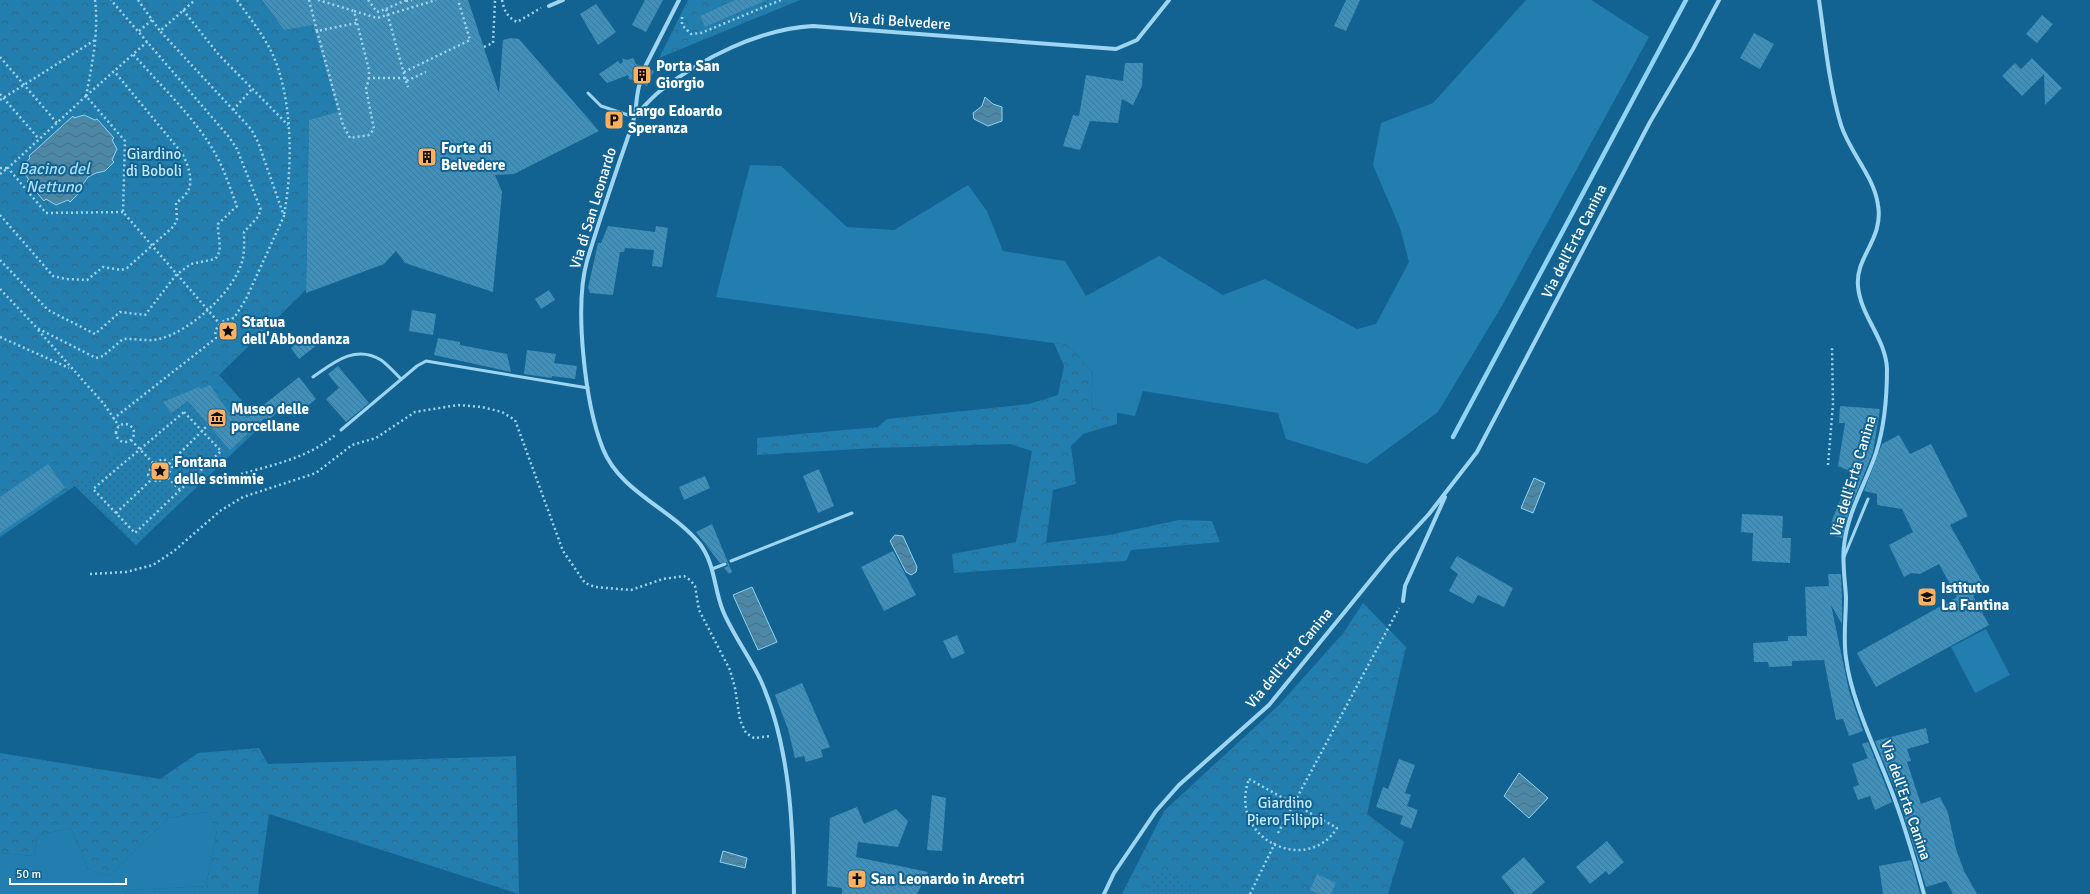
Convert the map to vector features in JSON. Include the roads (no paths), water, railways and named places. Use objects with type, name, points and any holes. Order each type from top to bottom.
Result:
[{"type":"street","points":[[549,6],[563,0]]},
{"type":"street","points":[[645,67],[679,0]]},
{"type":"street","name":"Via di Belvedere","points":[[634,117],[659,92],[706,61],[762,37],[801,27],[813,26],[1116,49],[1137,40],[1169,0]]},
{"type":"street","name":"Via dell'Erta Canina","points":[[1104,894],[1114,873],[1156,810],[1179,784],[1269,705],[1386,561],[1429,514],[1477,452],[1650,122],[1719,0]]},
{"type":"street","name":"Via dell'Erta Canina","points":[[1819,0],[1832,84],[1841,123],[1848,143],[1874,190],[1879,206],[1879,222],[1875,239],[1862,265],[1858,286],[1862,302],[1883,349],[1887,366],[1885,418],[1875,454],[1848,525],[1844,545],[1843,559],[1846,657],[1857,701],[1900,810],[1924,894]]},
{"type":"street","name":"Via di San Leonardo","points":[[640,83],[634,117],[586,263],[582,294],[582,321],[591,410],[604,450],[611,464],[622,478],[671,517],[699,544],[712,569],[723,610],[761,681],[778,733],[791,810],[794,894]]},
{"type":"street","name":"Via dell'Erta Canina","points":[[1403,601],[1405,586],[1447,491]]},
{"type":"lane","points":[[588,93],[601,106],[634,117]]},
{"type":"lane","points":[[313,377],[340,358],[360,354],[381,360],[401,379]]},
{"type":"lane","points":[[341,430],[417,366],[426,361],[588,388]]},
{"type":"lane","points":[[1843,559],[1868,499]]},
{"type":"lane","points":[[732,561],[852,513]]},
{"type":"lane","points":[[712,569],[725,564]]},
{"type":"water","points":[[985,97],[993,104],[1002,107],[1002,121],[988,126],[974,119],[973,113],[982,106]]},
{"type":"water","name":"Bacino del Nettuno","points":[[84,115],[95,120],[97,119],[114,138],[112,140],[117,149],[112,160],[114,162],[105,171],[88,177],[80,192],[70,202],[68,200],[56,205],[46,199],[44,201],[27,181],[29,180],[26,174],[25,166],[30,158],[29,156],[73,116],[74,118]]},
{"type":"water","points":[[1534,478],[1545,483],[1533,513],[1521,508]]},
{"type":"water","points":[[895,535],[903,536],[917,567],[916,572],[911,575],[906,572],[890,541]]},
{"type":"water","points":[[752,587],[777,642],[758,650],[733,595]]},
{"type":"water","points":[[1519,773],[1548,798],[1529,818],[1504,796]]},
{"type":"water","points":[[723,851],[747,858],[745,868],[720,862]]},
{"type":"waterway","points":[[1453,437],[1686,0]]},
{"type":"tunnel","points":[[640,83],[645,67]]},
{"type":"place","name":"Porta San Giorgio","points":[[642,75]]},
{"type":"place","name":"Largo Edoardo Speranza","points":[[614,120]]},
{"type":"place","name":"Forte di Belvedere","points":[[427,157]]},
{"type":"place","name":"Statua dell'Abbondanza","points":[[228,331]]},
{"type":"place","name":"Museo delle porcellane","points":[[217,418]]},
{"type":"place","name":"Fontana delle scimmie","points":[[160,471]]},
{"type":"place","name":"Istituto La Fantina","points":[[1927,597]]},
{"type":"place","name":"San Leonardo in Arcetri","points":[[857,879]]},
{"type":"park label","name":"Giardino di Boboli","points":[[154,162]]},
{"type":"park label","name":"Giardino Piero Filippi","points":[[1285,812]]}]
